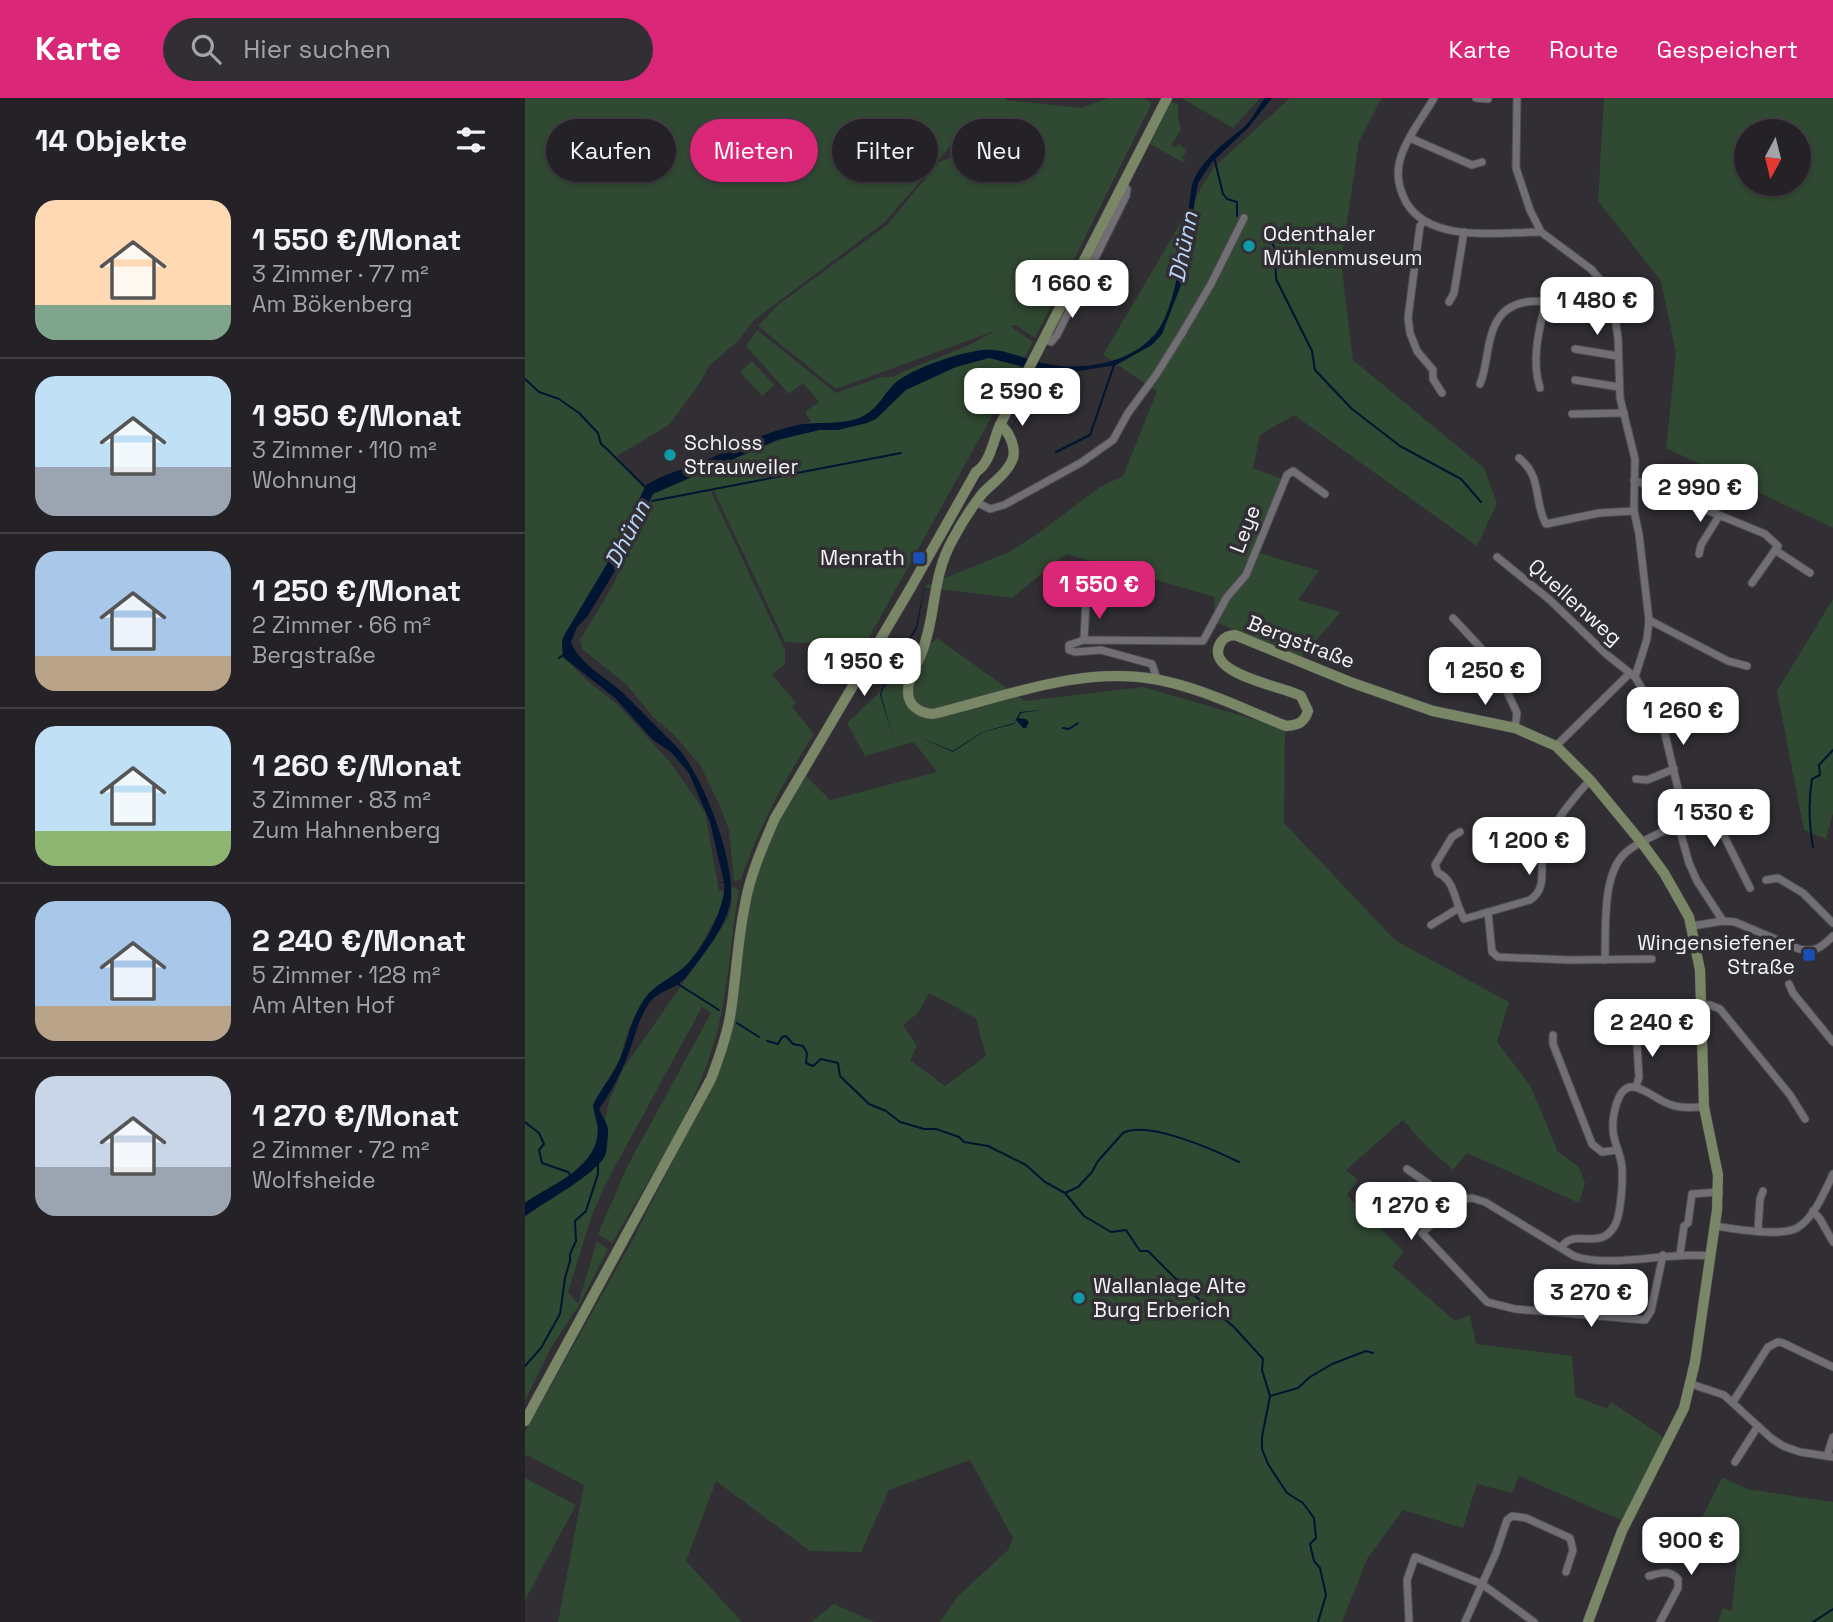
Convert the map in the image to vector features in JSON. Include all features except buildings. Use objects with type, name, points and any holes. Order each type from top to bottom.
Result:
[{"type":"street","points":[[1434,98],[1401,158],[1398,179],[1408,206],[1424,221],[1436,227],[1464,232],[1541,232]]},
{"type":"street","points":[[1476,98],[1488,99]]},
{"type":"street","points":[[1517,98],[1516,168],[1525,198],[1541,232],[1591,269],[1608,289],[1615,319],[1619,387],[1633,448],[1634,511],[1649,620],[1647,639],[1632,676],[1655,710],[1664,730],[1681,801],[1678,824],[1689,863],[1723,921]]},
{"type":"street","points":[[993,443],[1123,185],[1162,100]]},
{"type":"street","points":[[1410,138],[1472,165],[1482,162]]},
{"type":"street","points":[[976,502],[991,509],[1004,505],[1082,461],[1113,440],[1128,412],[1181,335],[1211,284],[1244,218]]},
{"type":"street","points":[[1424,221],[1420,226],[1408,318],[1417,351],[1433,370],[1433,379],[1443,393]]},
{"type":"street","points":[[1449,302],[1454,293],[1464,232]]},
{"type":"street","points":[[1480,384],[1485,372],[1491,334],[1499,317],[1517,303],[1546,301],[1615,319]]},
{"type":"street","points":[[1540,388],[1537,378],[1537,348],[1546,301]]},
{"type":"street","points":[[1575,349],[1618,356]]},
{"type":"street","points":[[1575,380],[1619,387]]},
{"type":"street","points":[[1572,414],[1624,414]]},
{"type":"street","points":[[1000,425],[1006,429],[1014,451]]},
{"type":"street","points":[[525,1421],[711,1079],[730,1015],[744,908],[755,865],[775,818],[910,589],[976,472],[975,466],[986,444],[993,443],[1014,451]]},
{"type":"street","name":"Bergstraße","points":[[1014,451],[1007,470],[976,502],[951,542],[938,573],[926,639],[908,685],[909,700],[914,708],[933,714],[1075,679],[1116,676],[1157,679],[1196,690],[1286,726],[1300,724],[1308,711],[1301,696],[1232,672],[1219,660],[1218,653],[1223,640],[1235,635],[1349,682],[1433,711],[1515,729],[1556,746],[1590,780],[1642,843],[1681,899],[1692,926],[1700,970],[1704,1108],[1719,1192],[1715,1226],[1691,1384],[1677,1423],[1622,1531],[1588,1622]]},
{"type":"street","points":[[1519,458],[1529,466],[1535,479],[1546,524],[1599,513],[1634,511]]},
{"type":"street","name":"Leye","points":[[1084,640],[1203,642],[1227,597],[1246,575],[1287,475],[1293,471],[1325,494]]},
{"type":"street","points":[[1634,480],[1765,534],[1778,546],[1752,583]]},
{"type":"street","points":[[1699,554],[1701,545],[1719,516]]},
{"type":"street","points":[[1775,550],[1810,573]]},
{"type":"street","name":"Quellenweg","points":[[1497,557],[1550,600],[1632,676],[1556,746]]},
{"type":"street","points":[[1086,601],[1084,640],[1069,645],[1069,650],[1101,650],[1137,659],[1152,664],[1157,679]]},
{"type":"street","points":[[1453,618],[1493,661],[1517,713],[1515,729]]},
{"type":"street","points":[[1649,620],[1728,661],[1747,666]]},
{"type":"street","points":[[1636,779],[1647,780],[1674,769]]},
{"type":"street","points":[[1460,832],[1452,837],[1435,865],[1438,873],[1450,881],[1464,919],[1529,900],[1536,896],[1542,884],[1543,854],[1548,839],[1568,806],[1590,780]]},
{"type":"street","points":[[1681,801],[1696,794],[1705,798],[1751,888]]},
{"type":"street","points":[[1605,960],[1612,871],[1628,850],[1678,824]]},
{"type":"street","points":[[1766,880],[1777,878],[1786,882],[1803,893],[1833,923]]},
{"type":"street","points":[[1703,909],[1711,903]]},
{"type":"street","points":[[1431,925],[1459,908]]},
{"type":"street","points":[[1488,912],[1492,952],[1498,957],[1652,959]]},
{"type":"street","points":[[1692,926],[1723,921],[1747,926],[1805,951],[1815,950],[1833,936]]},
{"type":"street","points":[[1789,984],[1793,993],[1833,1042]]},
{"type":"street","points":[[1701,1005],[1710,1004],[1720,1009],[1790,1095],[1805,1119]]},
{"type":"street","points":[[1636,1027],[1639,1077],[1636,1087]]},
{"type":"street","points":[[1553,1035],[1553,1044],[1592,1144],[1602,1152],[1618,1150]]},
{"type":"street","points":[[1561,1248],[1568,1240],[1601,1238],[1613,1228],[1618,1216],[1622,1165],[1613,1130],[1615,1111],[1622,1092],[1629,1087],[1636,1087],[1671,1105],[1704,1108]]},
{"type":"street","points":[[1407,1169],[1449,1198],[1485,1202],[1574,1256],[1592,1262],[1680,1254],[1710,1256]]},
{"type":"street","points":[[1715,1226],[1784,1232],[1794,1229],[1813,1211],[1833,1174]]},
{"type":"street","points":[[1758,1230],[1763,1191]]},
{"type":"street","points":[[1680,1254],[1692,1194],[1719,1192]]},
{"type":"street","points":[[1458,1200],[1422,1233],[1487,1302],[1515,1309],[1645,1320],[1651,1311],[1663,1255]]},
{"type":"street","points":[[1813,1211],[1833,1242]]},
{"type":"street","points":[[1733,1402],[1772,1344],[1783,1343],[1833,1367]]},
{"type":"street","points":[[1691,1384],[1714,1390],[1733,1402],[1783,1446],[1830,1457],[1833,1437]]},
{"type":"street","points":[[1735,1462],[1758,1426]]},
{"type":"street","points":[[1465,1622],[1496,1553],[1507,1520],[1512,1516],[1526,1518],[1570,1538],[1573,1550],[1566,1572]]},
{"type":"street","points":[[1409,1622],[1407,1580],[1415,1557],[1482,1584],[1534,1622]]},
{"type":"street","points":[[1649,1576],[1669,1572],[1678,1579],[1678,1588],[1660,1622]]},
{"type":"green space","points":[[525,98],[1006,98],[1081,108],[1108,98],[1144,98],[1152,103],[1035,338],[1016,325],[1010,326],[1033,342],[856,661],[842,652],[843,650],[824,644],[785,642],[714,491],[711,492],[785,650],[785,664],[772,674],[796,703],[792,707],[814,734],[773,804],[741,879],[734,881],[729,830],[700,765],[673,734],[653,717],[627,685],[582,649],[580,640],[612,587],[652,503],[649,500],[655,492],[794,434],[811,421],[805,412],[819,402],[803,383],[789,394],[746,346],[757,330],[836,393],[881,377],[893,377],[967,346],[997,330],[836,389],[758,326],[778,305],[887,225],[922,182],[938,182],[939,162],[952,157],[952,182],[1045,182],[1045,119],[952,119],[952,144],[938,161],[938,119],[832,119],[832,182],[920,182],[885,222],[754,320],[738,341],[709,366],[669,425],[617,456],[645,487],[607,564],[562,640],[563,657],[617,704],[670,762],[705,812],[719,891],[725,891],[720,910],[700,947],[686,966],[649,993],[635,1015],[619,1061],[595,1101],[598,1129],[595,1150],[570,1176],[525,1202]]},
{"type":"green space","points":[[1181,98],[1260,98],[1233,128]]},
{"type":"green space","points":[[1290,98],[1382,98],[1359,141],[1341,262],[1353,360],[1484,468],[1497,503],[1477,546],[1294,415],[1260,435],[1253,468],[1282,479],[1253,551],[1319,571],[1298,600],[1341,612],[1301,657],[1213,621],[1215,597],[1066,554],[1012,598],[923,587],[1009,552],[1100,487],[1123,476],[1157,391],[1103,355],[1213,168]]},
{"type":"green space","points":[[1604,98],[1833,98],[1833,528],[1666,448],[1676,353],[1661,281],[1598,201]]},
{"type":"green space","points":[[1171,102],[1178,104],[1181,130],[1171,145],[1176,147],[1178,144],[1187,150],[1182,158],[1184,163],[1150,144]]},
{"type":"green space","points":[[752,361],[774,385],[762,396],[740,372]]},
{"type":"green space","points":[[1833,599],[1833,813],[1826,839],[1804,830],[1777,691]]},
{"type":"green space","points":[[937,638],[1025,701],[1143,687],[1285,728],[1284,823],[1396,941],[1509,1002],[1497,1042],[1530,1085],[1558,1152],[1579,1167],[1585,1183],[1579,1203],[1467,1153],[1453,1170],[1425,1145],[1403,1120],[1346,1170],[1358,1180],[1347,1195],[1404,1252],[1392,1266],[1455,1321],[1470,1315],[1476,1344],[1572,1356],[1575,1396],[1607,1409],[1611,1402],[1665,1438],[1623,1521],[1519,1476],[1512,1493],[1477,1484],[1463,1528],[1403,1510],[1367,1559],[1342,1622],[940,1622],[958,1596],[1008,1550],[1013,1538],[970,1460],[889,1490],[861,1552],[810,1551],[716,1481],[686,1561],[742,1622],[558,1622],[584,1485],[527,1455],[525,1458],[525,1432],[631,1243],[716,1077],[756,876],[776,826],[805,775],[830,800],[937,772],[914,742],[865,756],[847,723]],"holes":[[[929,993],[976,1018],[986,1056],[945,1086],[910,1060],[917,1046],[903,1025],[918,1013]]]},
{"type":"green space","points":[[731,888],[739,890],[726,987],[719,1024],[705,1069],[669,1146],[612,1243],[598,1234],[627,1167],[711,1013],[702,1007],[605,1185],[591,1218],[568,1292],[578,1304],[597,1241],[608,1249],[579,1305],[551,1348],[525,1400],[525,1217],[596,1164],[609,1101],[623,1069],[727,920],[732,903]]},
{"type":"green space","points":[[525,1478],[576,1505],[525,1600]]},
{"type":"green space","points":[[1721,1479],[1747,1489],[1833,1502],[1833,1622],[1718,1622],[1723,1608],[1732,1611],[1737,1558],[1688,1546]]},
{"type":"green space","points":[[834,1604],[874,1622],[811,1622]]},
{"type":"water","name":"Dhünn","points":[[1265,98],[1272,98],[1248,128],[1212,162],[1198,183],[1181,285],[1162,334],[1152,345],[1116,365],[1066,373],[1041,371],[1020,414],[962,508],[927,574],[963,506],[1020,413],[1040,371],[989,358],[956,367],[906,390],[876,419],[867,423],[777,440],[653,494],[615,571],[587,617],[577,627],[571,642],[587,664],[623,693],[672,742],[694,773],[723,842],[731,886],[730,903],[718,932],[687,976],[653,999],[645,1011],[621,1072],[599,1109],[608,1129],[605,1156],[591,1171],[525,1216],[525,1203],[570,1175],[589,1156],[598,1132],[593,1105],[618,1063],[640,1006],[649,993],[690,961],[705,941],[724,893],[724,883],[719,883],[724,882],[710,822],[689,773],[671,752],[653,740],[615,698],[563,657],[562,640],[607,564],[646,485],[773,432],[798,425],[858,418],[874,409],[902,378],[923,367],[961,354],[997,350],[1053,365],[1085,366],[1116,360],[1144,345],[1162,323],[1173,294],[1195,177],[1211,156],[1246,125]]},
{"type":"water","points":[[927,574],[917,628],[887,678],[881,695],[893,738],[880,695],[886,677],[916,627]]},
{"type":"water","points":[[1043,710],[1021,713],[1018,718],[1029,722],[1026,728],[1016,720],[1014,724],[983,732],[953,752],[919,737],[953,751],[982,732],[1014,723],[1020,712]]},
{"type":"waterway","points":[[1214,157],[1223,194],[1227,199],[1237,202],[1237,216]]},
{"type":"waterway","points":[[1263,229],[1275,248],[1276,279],[1312,351],[1315,370],[1352,409],[1400,446],[1461,479],[1481,502]]},
{"type":"waterway","points":[[1056,452],[1090,435],[1114,365]]},
{"type":"waterway","points":[[525,379],[539,392],[559,399],[579,413],[598,433],[601,444],[646,488]]},
{"type":"waterway","name":"Dhünn","points":[[652,501],[901,453]]},
{"type":"waterway","points":[[559,658],[563,655]]},
{"type":"waterway","points":[[1063,728],[1069,729],[1078,723]]},
{"type":"waterway","points":[[1813,847],[1809,813],[1812,779],[1820,775],[1819,765],[1833,750]]},
{"type":"waterway","points":[[678,984],[719,1010]]},
{"type":"waterway","points":[[737,1023],[759,1037]]},
{"type":"waterway","points":[[767,1041],[778,1044],[782,1037],[786,1036],[793,1044],[803,1046],[807,1053],[806,1063],[813,1066],[821,1059],[838,1063],[840,1076],[869,1104],[886,1111],[900,1122],[924,1129],[936,1129],[959,1137],[964,1142],[988,1146],[1026,1165],[1045,1182],[1065,1193],[1084,1216],[1111,1232],[1126,1230],[1140,1251],[1148,1251],[1176,1279],[1181,1280],[1187,1293],[1195,1296],[1233,1326],[1263,1359],[1262,1370],[1270,1396],[1262,1449],[1268,1464],[1287,1493],[1303,1503],[1314,1518],[1316,1538],[1310,1544],[1314,1561],[1320,1568],[1326,1595],[1318,1622]]},
{"type":"waterway","points":[[525,1122],[539,1133],[544,1144],[539,1150],[542,1163],[568,1172],[571,1176]]},
{"type":"waterway","points":[[1065,1193],[1078,1187],[1123,1133],[1134,1130],[1148,1130],[1181,1138],[1239,1162]]},
{"type":"waterway","points":[[525,1366],[541,1348],[560,1314],[570,1254],[576,1241],[575,1221],[586,1211],[598,1174],[598,1165]]},
{"type":"waterway","points":[[1270,1396],[1298,1388],[1332,1364],[1366,1351],[1373,1353]]},
{"type":"waterway","points":[[1813,1622],[1833,1609]]},
{"type":"place","name":"Odenthaler Mühlenmuseum","points":[[1249,246]]},
{"type":"place","name":"Schloss Strauweiler","points":[[670,455]]},
{"type":"place","name":"Menrath","points":[[919,558]]},
{"type":"place","name":"Wingensiefener Straße","points":[[1809,955]]},
{"type":"place","name":"Wallanlage Alte Burg Erberich","points":[[1079,1298]]}]
